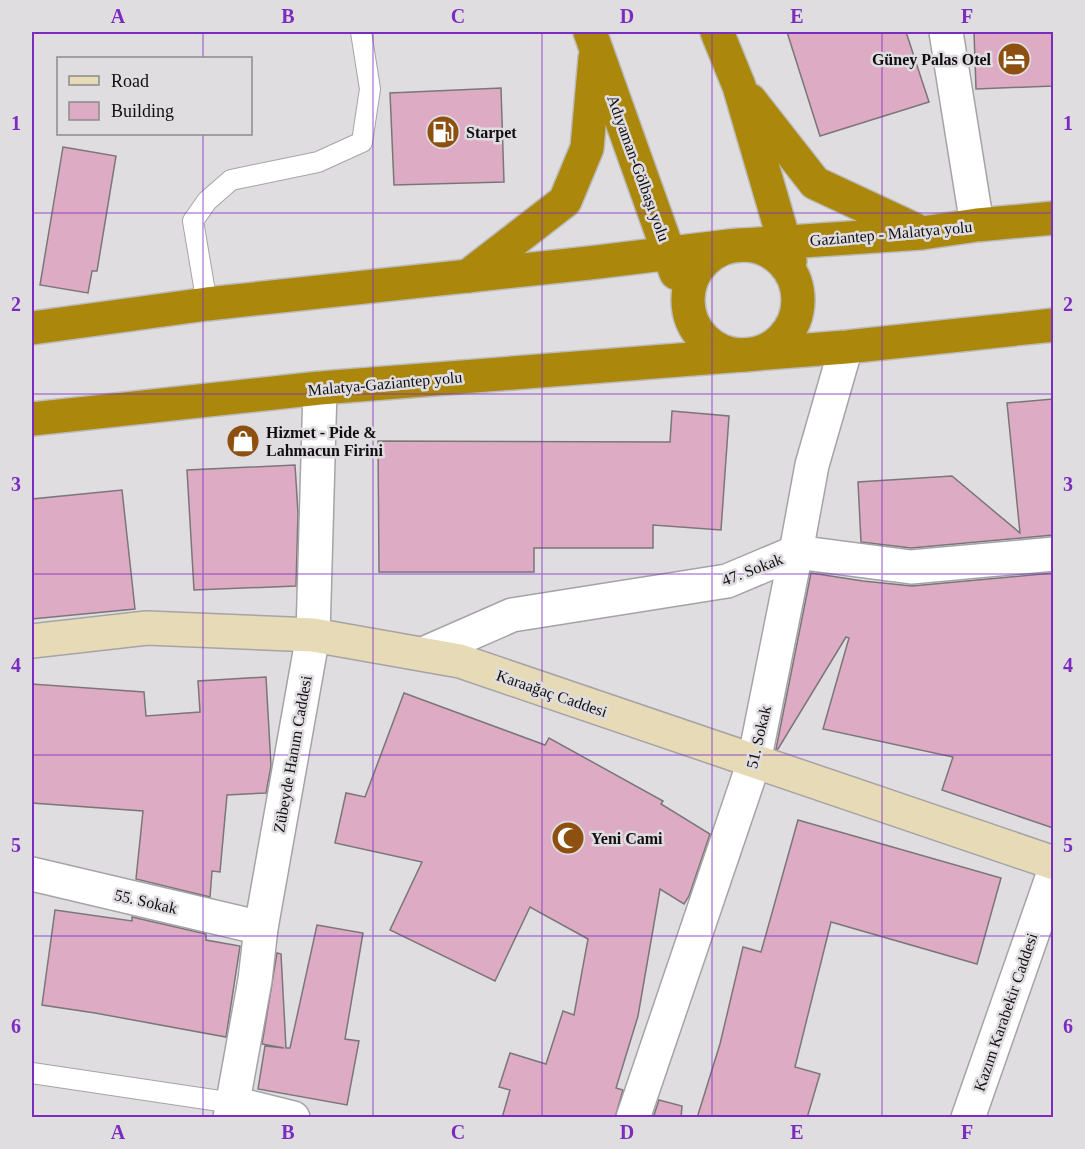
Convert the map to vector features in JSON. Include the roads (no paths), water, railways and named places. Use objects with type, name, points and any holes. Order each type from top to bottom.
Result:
[{"type":"highway","points":[[717,32],[739,86],[795,281],[798,308],[788,333],[766,351],[740,355]]},
{"type":"highway","points":[[468,276],[565,201],[587,148],[593,40]]},
{"type":"highway","name":"Adıyaman-Gölbaşı yolu","points":[[593,40],[687,305]]},
{"type":"highway","points":[[739,86],[815,183],[921,233]]},
{"type":"highway","name":"Gaziantep - Malatya yolu","points":[[729,246],[921,233],[1053,218]]},
{"type":"highway","points":[[32,328],[207,303],[729,246],[756,245],[780,258],[795,281]]},
{"type":"highway","points":[[729,246],[706,258],[691,279],[687,305],[696,330],[714,348],[740,355],[846,347],[1053,325]]},
{"type":"highway","name":"Malatya-Gaziantep yolu","points":[[32,419],[320,388],[740,355]]},
{"type":"street","points":[[946,32],[976,225]]},
{"type":"street","name":"51. Sokak","points":[[633,1118],[754,762],[812,465],[846,347]]},
{"type":"street","name":"Zübeyde Hanım Caddesi","points":[[232,1110],[255,980],[261,928],[313,634],[320,388]]},
{"type":"street","name":"47. Sokak","points":[[423,654],[512,615],[727,581],[796,552],[911,567],[1053,554]]},
{"type":"street","name":"Karaağaç Caddesi","points":[[32,641],[147,628],[313,634],[460,661],[1053,863]]},
{"type":"street","name":"Kazım Karabekir Caddesi","points":[[968,1118],[1053,872]]},
{"type":"street","name":"55. Sokak","points":[[32,874],[261,928]]},
{"type":"street","points":[[232,1110],[294,1118]]},
{"type":"lane","points":[[207,303],[193,221],[207,201],[231,180],[318,162],[362,142],[370,89],[361,32]]},
{"type":"lane","points":[[32,1073],[232,1110]]},
{"type":"place","name":"Güney Palas Otel","points":[[1014,59]]},
{"type":"place","name":"Starpet","points":[[443,132]]},
{"type":"place","name":"Hizmet - Pide & Lahmacun Firini","points":[[243,441]]},
{"type":"place","name":"Yeni Cami","points":[[568,838]]}]
